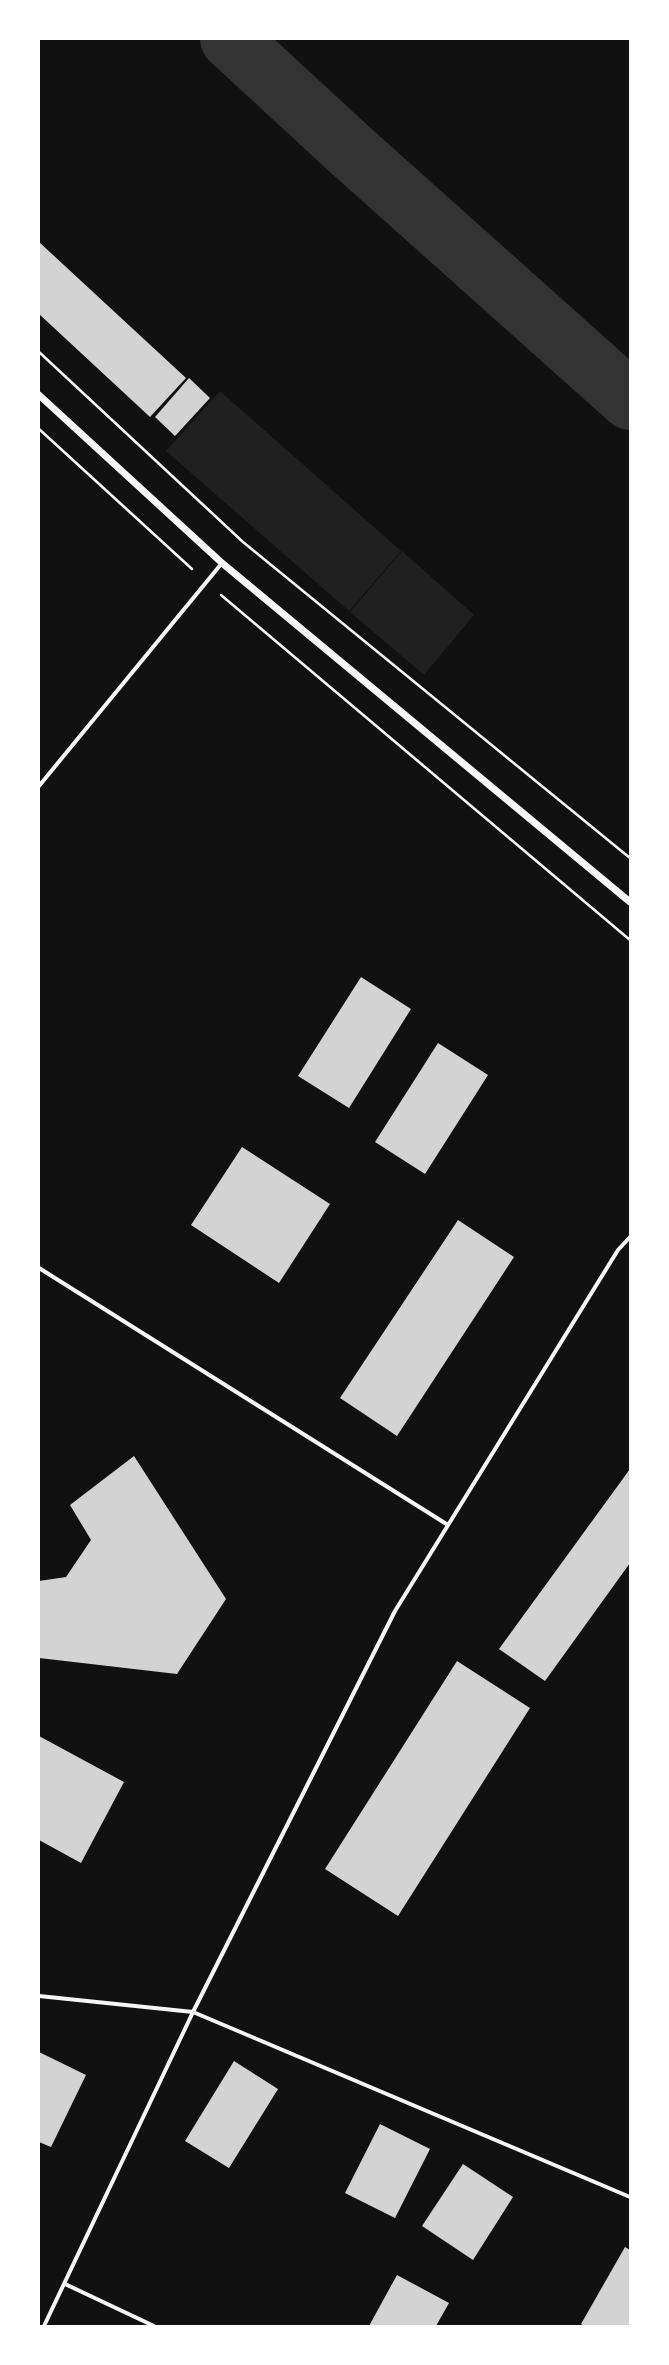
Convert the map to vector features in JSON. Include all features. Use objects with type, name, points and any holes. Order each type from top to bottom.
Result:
[{"type":"street","points":[[39,395],[222,563],[630,902]]},
{"type":"street","points":[[39,786],[222,563]]},
{"type":"street","points":[[44,2326],[194,2012],[395,1611],[618,1250],[630,1237]]},
{"type":"street","points":[[39,1268],[448,1525]]},
{"type":"street","points":[[39,1996],[194,2012],[630,2197]]},
{"type":"street","points":[[65,2284],[154,2326]]},
{"type":"path","points":[[39,352],[243,542],[630,858]]},
{"type":"path","points":[[39,429],[206,582],[630,940]]},
{"type":"shaded area","points":[[220,391],[401,551],[349,611],[166,451]]},
{"type":"shaded area","points":[[402,551],[474,615],[424,675],[350,612]]},
{"type":"building","points":[[39,242],[186,378],[150,417],[39,314]]},
{"type":"building","points":[[189,378],[210,398],[175,436],[155,417]]},
{"type":"building","points":[[361,977],[411,1009],[349,1108],[298,1076]]},
{"type":"building","points":[[438,1043],[488,1075],[425,1174],[375,1142]]},
{"type":"building","points":[[242,1147],[330,1204],[279,1283],[191,1225]]},
{"type":"building","points":[[458,1220],[514,1257],[397,1436],[340,1398]]},
{"type":"building","points":[[134,1456],[226,1599],[177,1674],[39,1658],[39,1581],[66,1577],[91,1540],[70,1505]]},
{"type":"building","points":[[630,1469],[630,1563],[545,1681],[499,1649]]},
{"type":"building","points":[[457,1661],[530,1708],[398,1916],[325,1869]]},
{"type":"building","points":[[39,1736],[124,1782],[81,1863],[39,1840]]},
{"type":"building","points":[[39,2052],[86,2075],[51,2147],[39,2142]]},
{"type":"building","points":[[234,2061],[278,2089],[229,2168],[185,2141]]},
{"type":"building","points":[[380,2124],[430,2149],[395,2218],[345,2193]]},
{"type":"building","points":[[463,2164],[513,2197],[473,2260],[422,2226]]},
{"type":"building","points":[[625,2247],[630,2250],[630,2326],[584,2326],[581,2324]]},
{"type":"building","points":[[397,2275],[449,2303],[436,2326],[369,2326]]},
{"type":"waterway","points":[[230,39],[348,148],[630,400]]}]
